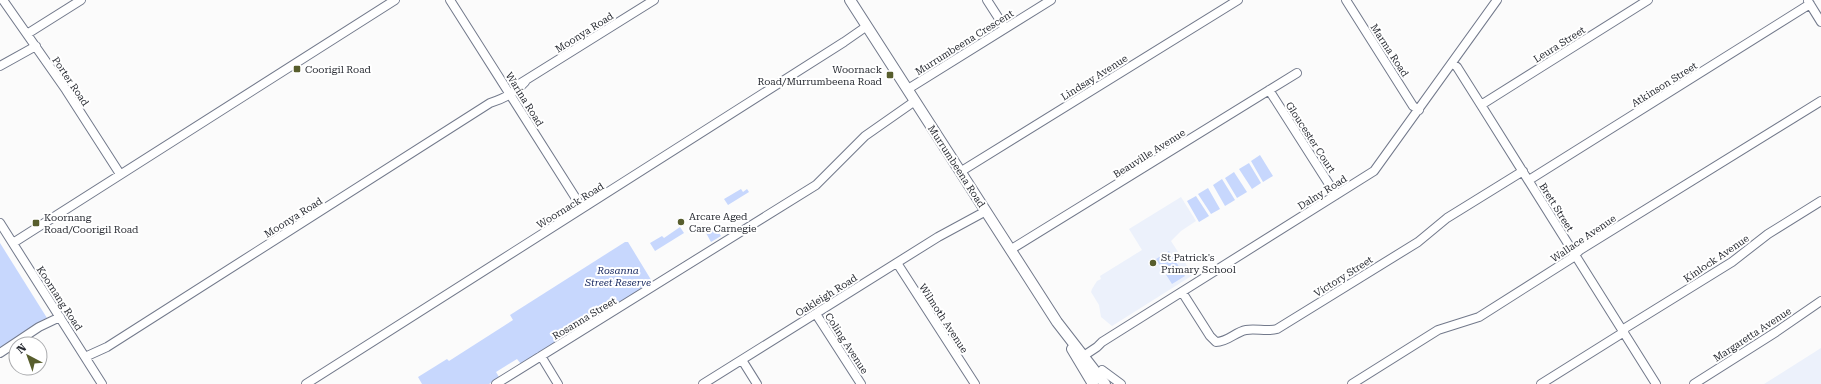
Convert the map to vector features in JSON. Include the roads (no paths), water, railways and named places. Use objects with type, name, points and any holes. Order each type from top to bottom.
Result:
[{"type":"main road","name":"Murrumbeena Road","points":[[850,0],[1063,331],[1080,356],[1105,384]]},
{"type":"main road","name":"Murrumbeena Road","points":[[1080,356],[1093,384]]},
{"type":"street","name":"Porter Road","points":[[4,0],[66,90],[120,174]]},
{"type":"street","points":[[0,66],[81,0]]},
{"type":"street","points":[[12,243],[395,0]]},
{"type":"street","name":"Warina Road","points":[[450,0],[582,208]]},
{"type":"street","name":"Moonya Road","points":[[87,360],[509,92],[520,88],[525,82],[654,0]]},
{"type":"street","points":[[987,0],[1005,28]]},
{"type":"street","name":"Murrumbeena Crescent","points":[[908,89],[1051,0]]},
{"type":"street","name":"Lindsay Avenue","points":[[960,172],[1238,0]]},
{"type":"street","name":"Marma Road","points":[[1346,0],[1413,106],[1419,110]]},
{"type":"street","name":"Leura Street","points":[[1481,105],[1648,0]]},
{"type":"street","name":"Dalny Road","points":[[1080,356],[1095,344],[1102,342],[1374,171],[1452,63],[1493,1]]},
{"type":"street","points":[[1809,2],[1821,22]]},
{"type":"street","name":"Atkinson Street","points":[[1529,180],[1809,2]]},
{"type":"street","name":"Woornack Road","points":[[306,384],[868,28]]},
{"type":"street","name":"Brett Street","points":[[1452,63],[1456,66],[1529,180],[1656,384]]},
{"type":"street","name":"Beauville Avenue","points":[[1010,250],[1297,73]]},
{"type":"street","name":"Gloucester Court","points":[[1269,90],[1336,195]]},
{"type":"street","name":"Wallace Avenue","points":[[1352,384],[1438,330],[1479,317],[1572,258],[1580,250],[1821,101]]},
{"type":"street","name":"Rosanna Street","points":[[496,384],[816,185],[865,136],[917,103]]},
{"type":"street","name":"Victory Street","points":[[1182,292],[1210,336],[1216,342],[1225,340],[1245,330],[1278,329],[1418,242],[1447,218],[1523,171]]},
{"type":"street","name":"Kinlock Avenue","points":[[1541,384],[1732,262],[1768,234],[1821,201]]},
{"type":"street","name":"Oakleigh Road","points":[[703,384],[984,208]]},
{"type":"street","name":"Koornang Road","points":[[0,223],[102,384]]},
{"type":"street","name":"Wilmoth Avenue","points":[[897,263],[975,384]]},
{"type":"street","name":"Margaretta Avenue","points":[[1694,384],[1776,332],[1821,301]]},
{"type":"street","points":[[0,353],[58,314]]},
{"type":"street","name":"Coling Avenue","points":[[816,314],[861,384]]},
{"type":"street","points":[[541,356],[558,384]]},
{"type":"street","points":[[742,360],[757,384]]},
{"type":"street","points":[[1102,370],[1121,384]]},
{"type":"place","name":"Coorigil Road","points":[[297,69]]},
{"type":"place","name":"Woornack Road/Murrumbeena Road","points":[[890,75]]},
{"type":"place","name":"Arcare Aged Care Carnegie","points":[[681,222]]},
{"type":"place","name":"Koornang Road/Coorigil Road","points":[[36,223]]},
{"type":"place","name":"St Patrick's Primary School","points":[[1153,263]]},
{"type":"park label","name":"Rosanna Street Reserve","points":[[618,276]]}]
